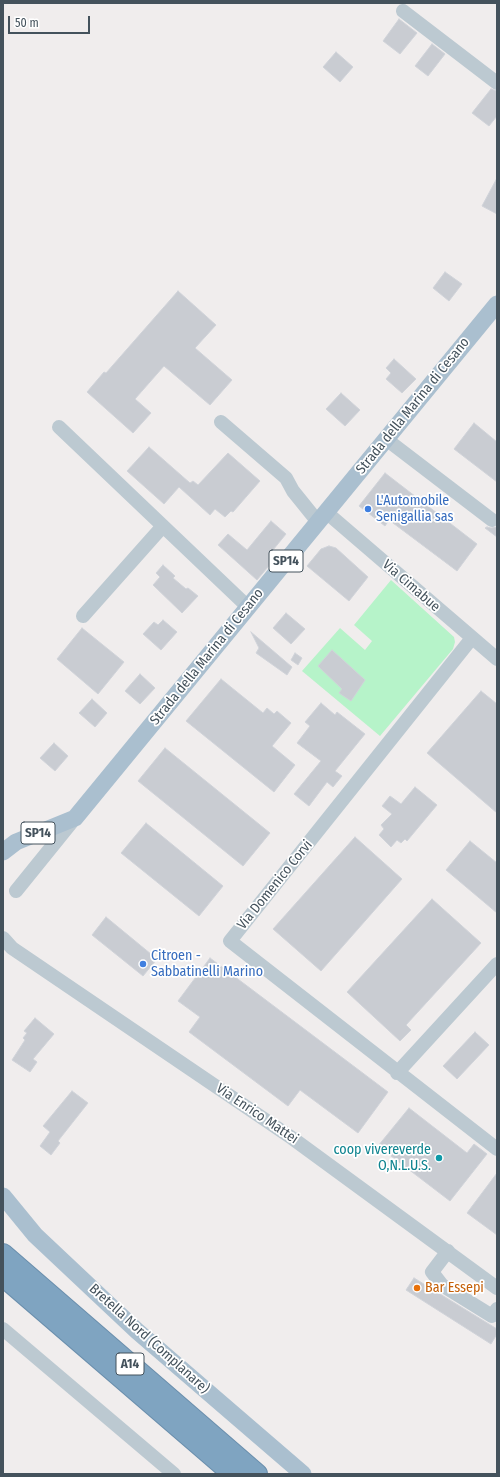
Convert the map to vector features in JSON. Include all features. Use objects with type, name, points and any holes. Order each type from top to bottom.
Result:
[{"type":"highway","name":"A14","points":[[3,1254],[257,1474]]},
{"type":"highway","name":"A14","points":[[3,1276],[233,1474]]},
{"type":"main road","name":"Strada della Marina di Cesano","points":[[3,852],[16,842],[75,818],[497,304]]},
{"type":"main road","name":"Bretella Nord (Complanare)","points":[[3,1196],[35,1235],[138,1330],[303,1474]]},
{"type":"street","points":[[403,11],[497,83]]},
{"type":"street","name":"Via Cimabue","points":[[221,422],[286,478],[292,491],[322,517],[497,659]]},
{"type":"street","points":[[59,427],[248,608]]},
{"type":"street","points":[[386,439],[492,520]]},
{"type":"street","points":[[83,616],[163,526]]},
{"type":"street","name":"Via Domenico Corvi","points":[[472,638],[230,942],[497,1149]]},
{"type":"street","points":[[16,891],[75,818]]},
{"type":"street","name":"Via Enrico Mattei","points":[[6,944],[292,1138],[497,1288]]},
{"type":"street","points":[[397,1072],[497,964]]},
{"type":"street","points":[[448,1251],[432,1272],[442,1285],[492,1316],[497,1309]]},
{"type":"street","points":[[3,1329],[174,1474]]},
{"type":"green space","points":[[391,580],[454,637],[455,642],[453,649],[380,736],[302,671],[340,628],[365,650],[372,641],[354,625]]},
{"type":"building","points":[[399,19],[417,33],[400,54],[383,41]]},
{"type":"building","points":[[432,44],[445,54],[428,76],[415,66]]},
{"type":"building","points":[[336,52],[353,67],[340,82],[323,67]]},
{"type":"building","points":[[491,89],[497,91],[497,116],[489,126],[472,113]]},
{"type":"building","points":[[497,178],[497,214],[482,206]]},
{"type":"building","points":[[445,272],[462,284],[449,301],[433,288]]},
{"type":"building","points":[[178,291],[216,325],[195,348],[232,380],[210,405],[164,366],[135,399],[151,413],[133,433],[87,392],[104,372],[106,373]]},
{"type":"building","points":[[394,359],[416,379],[402,393],[386,379],[391,373],[386,368]]},
{"type":"building","points":[[341,393],[360,410],[345,426],[326,409]]},
{"type":"building","points":[[474,423],[497,442],[497,482],[454,449]]},
{"type":"building","points":[[149,447],[190,483],[193,481],[198,485],[228,453],[260,481],[233,512],[231,511],[225,517],[215,509],[210,515],[179,487],[164,504],[127,471]]},
{"type":"building","points":[[385,473],[477,544],[457,571],[389,520],[385,526],[359,506]]},
{"type":"building","points":[[271,521],[286,534],[273,550],[278,555],[257,580],[218,545],[228,534],[247,550]]},
{"type":"building","points":[[497,527],[497,537],[485,528]]},
{"type":"building","points":[[329,546],[336,548],[368,577],[349,601],[307,566],[321,549]]},
{"type":"building","points":[[163,565],[175,576],[173,578],[186,589],[188,588],[198,596],[182,613],[153,585],[160,577],[156,573]]},
{"type":"building","points":[[286,613],[305,629],[291,644],[273,628]]},
{"type":"building","points":[[163,620],[177,632],[161,650],[143,634],[154,622],[158,625]]},
{"type":"building","points":[[82,628],[124,662],[98,694],[57,659]]},
{"type":"building","points":[[251,632],[292,667],[287,675],[256,653],[259,648]]},
{"type":"building","points":[[332,650],[365,680],[351,701],[339,693],[342,689],[318,666]]},
{"type":"building","points":[[295,653],[302,658],[298,665],[291,660]]},
{"type":"building","points":[[140,674],[155,688],[140,704],[125,691]]},
{"type":"building","points":[[221,679],[263,713],[267,708],[274,714],[277,711],[291,723],[272,746],[295,765],[274,792],[186,721]]},
{"type":"building","points":[[481,691],[497,704],[497,813],[427,753]]},
{"type":"building","points":[[92,699],[107,713],[95,727],[79,713]]},
{"type":"building","points":[[321,703],[335,715],[337,712],[365,734],[335,771],[342,776],[333,787],[327,782],[309,806],[294,794],[321,761],[297,743],[310,726],[305,722]]},
{"type":"building","points":[[54,743],[68,756],[55,771],[40,758]]},
{"type":"building","points":[[165,748],[270,833],[243,866],[138,781]]},
{"type":"building","points":[[415,787],[437,805],[407,841],[405,839],[401,843],[397,840],[391,847],[379,835],[384,829],[381,825],[392,814],[382,806],[390,796],[401,804]]},
{"type":"building","points":[[146,823],[223,886],[199,916],[121,853]]},
{"type":"building","points":[[355,837],[402,879],[321,971],[273,929]]},
{"type":"building","points":[[470,841],[497,863],[497,913],[446,870]]},
{"type":"building","points":[[432,899],[481,943],[406,1025],[411,1030],[400,1041],[347,992]]},
{"type":"building","points":[[106,917],[157,959],[143,976],[92,935]]},
{"type":"building","points":[[210,958],[388,1092],[358,1133],[300,1090],[288,1106],[189,1032],[200,1017],[178,1001]]},
{"type":"building","points":[[35,1018],[54,1034],[33,1059],[37,1062],[30,1072],[12,1060],[25,1040],[23,1038],[27,1033],[24,1031]]},
{"type":"building","points":[[475,1032],[489,1045],[457,1079],[443,1066]]},
{"type":"building","points":[[72,1091],[88,1103],[58,1141],[60,1143],[51,1155],[40,1146],[50,1132],[43,1126]]},
{"type":"building","name":"coop vivereverde O,N.L.U.S.","points":[[409,1108],[467,1153],[474,1144],[487,1154],[450,1201],[378,1146]]},
{"type":"building","points":[[497,1173],[497,1235],[467,1213]]},
{"type":"building","points":[[414,1278],[497,1329],[497,1334],[491,1344],[406,1290]]},
{"type":"place","name":"L'Automobile Senigallia sas","points":[[368,509]]},
{"type":"place","name":"Citroen - Sabbatinelli Marino","points":[[143,964]]},
{"type":"place","name":"coop vivereverde O,N.L.U.S.","points":[[439,1158]]},
{"type":"place","name":"Bar Essepi","points":[[417,1288]]}]
